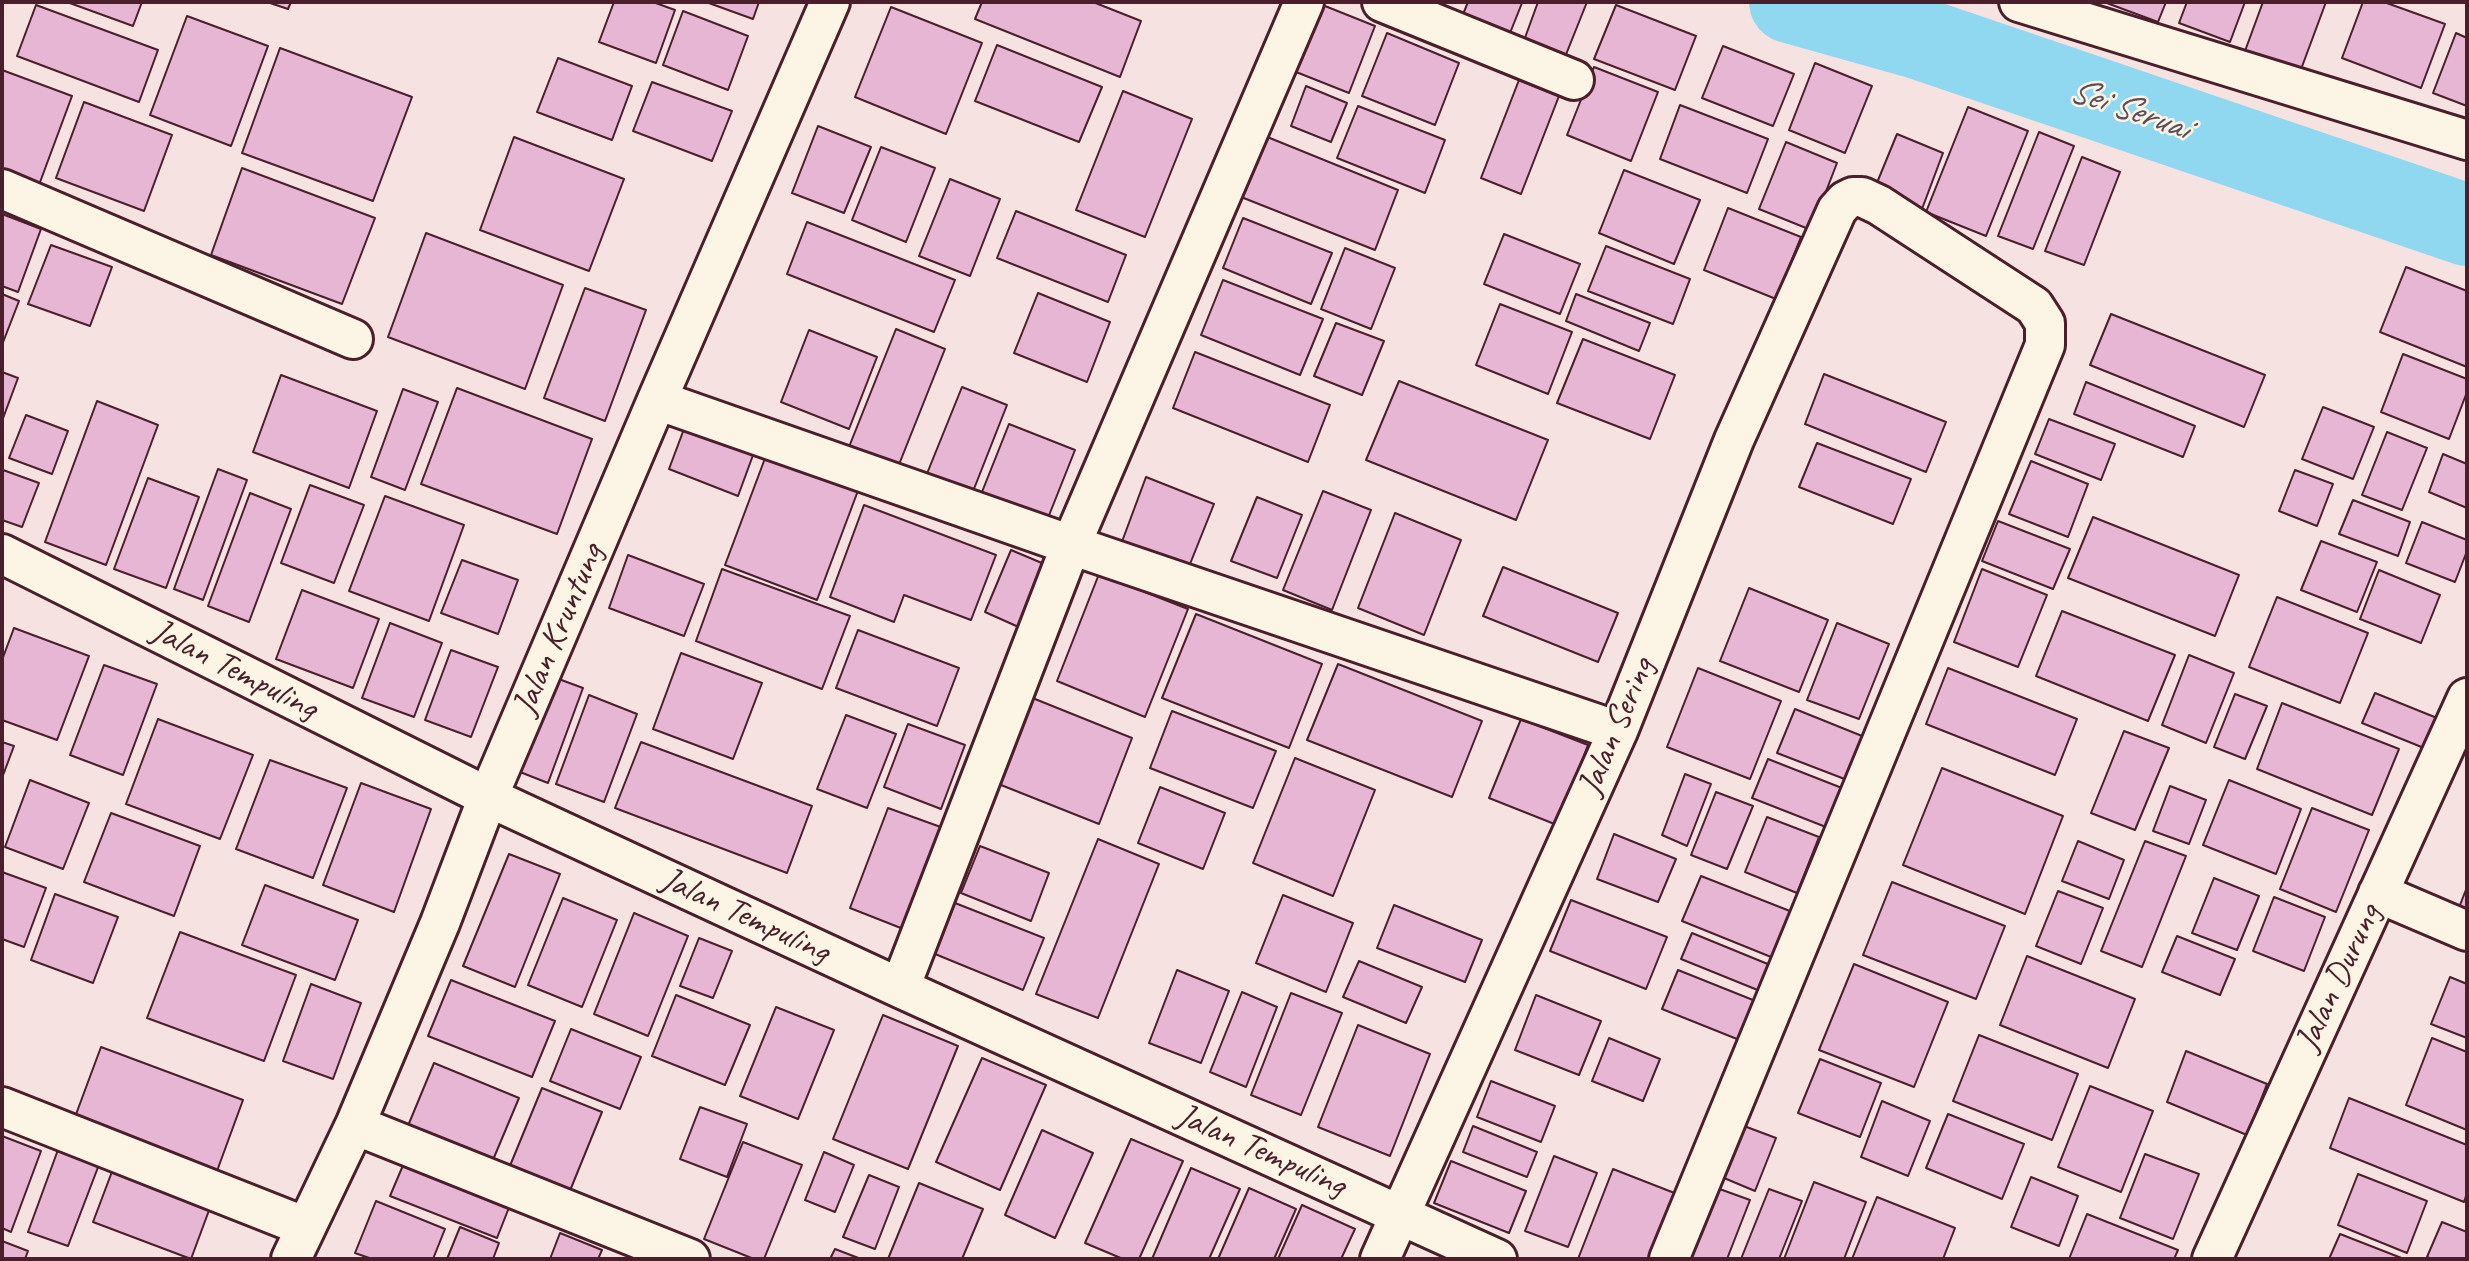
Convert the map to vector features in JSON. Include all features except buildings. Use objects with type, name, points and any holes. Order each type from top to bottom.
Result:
[{"type":"street","name":"Jalan Kruntung","points":[[299,1243],[355,1125],[440,923],[488,797],[656,400],[830,2]]},
{"type":"street","points":[[900,988],[1071,545],[1304,2]]},
{"type":"street","points":[[1382,2],[1574,80]]},
{"type":"street","points":[[2019,2],[2467,140]]},
{"type":"street","points":[[2,189],[353,339]]},
{"type":"street","name":"Jalan Sering","points":[[1380,1259],[1618,731],[1734,440],[1838,210],[1845,201],[1862,197],[1879,205],[2034,306],[2045,323],[2045,345],[1669,1259]]},
{"type":"street","points":[[656,400],[1618,731]]},
{"type":"street","name":"Jalan Tempuling","points":[[2,554],[488,797],[900,988],[1497,1259]]},
{"type":"street","name":"Jalan Durung","points":[[2212,1259],[2467,698]]},
{"type":"street","points":[[2378,893],[2467,931]]},
{"type":"street","points":[[2,1107],[299,1243]]},
{"type":"street","points":[[355,1125],[690,1259]]},
{"type":"waterway","name":"Sei Seruai","points":[[1790,2],[1918,38],[2467,225]]}]
